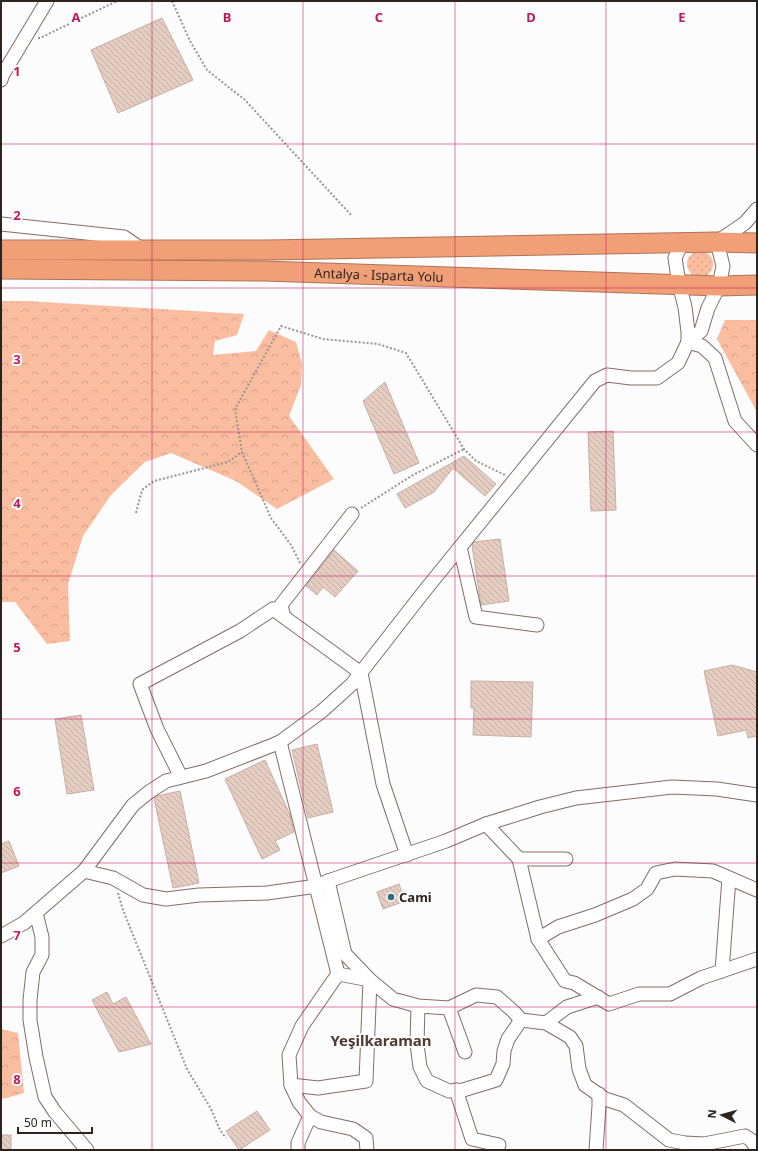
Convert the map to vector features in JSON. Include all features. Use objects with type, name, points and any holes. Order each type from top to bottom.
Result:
[{"type":"highway","name":"Antalya - Isparta Yolu","points":[[1,250],[283,250],[717,242],[757,243]]},
{"type":"highway","name":"Antalya - Isparta Yolu","points":[[1,269],[264,271],[719,286],[757,285]]},
{"type":"street","points":[[1,80],[47,1]]},
{"type":"street","points":[[1,936],[24,923],[84,871],[133,805],[166,781],[206,771],[280,742],[321,712],[352,684],[422,594],[595,381],[607,375],[630,378],[657,378],[678,363],[688,342],[701,331],[708,308],[719,286],[723,266],[717,242],[745,223],[757,209]]},
{"type":"street","points":[[1,224],[124,236],[143,250]]},
{"type":"street","points":[[688,342],[685,307],[679,284],[675,258],[680,247],[690,243]]},
{"type":"street","points":[[688,342],[702,346],[715,358],[735,421],[757,445]]},
{"type":"street","points":[[284,617],[281,605],[352,514]]},
{"type":"street","points":[[460,547],[476,617],[537,625]]},
{"type":"street","points":[[182,777],[157,729],[140,684],[240,630],[273,609],[361,673],[383,784],[406,855]]},
{"type":"street","points":[[280,742],[344,954],[370,980],[393,999],[418,1006],[449,1008],[476,995],[498,996],[521,1020],[546,1023],[570,1037],[576,1046],[579,1069],[585,1085],[605,1099],[624,1106],[669,1140],[685,1144],[704,1144],[744,1136],[751,1140],[756,1147]]},
{"type":"street","points":[[84,871],[113,878],[144,895],[166,899],[199,895],[266,893],[323,884],[446,841],[486,824],[540,807],[576,798],[672,787],[717,789],[757,795]]},
{"type":"street","points":[[486,824],[519,859],[538,939],[565,981],[574,982],[609,1004],[639,994],[670,994],[701,978],[757,959]]},
{"type":"street","points":[[519,859],[566,859]]},
{"type":"street","points":[[538,939],[558,927],[595,915],[633,899],[647,889],[656,873],[675,869],[713,871],[757,890]]},
{"type":"street","points":[[722,971],[729,878]]},
{"type":"street","points":[[323,884],[338,974],[302,1026],[290,1055],[291,1085],[299,1102],[310,1116],[321,1122],[353,1129],[366,1138],[367,1150]]},
{"type":"street","points":[[36,913],[42,937],[42,955],[33,972],[30,1000],[30,1020],[36,1057],[45,1097],[55,1112],[86,1150]]},
{"type":"street","points":[[338,974],[370,980]]},
{"type":"street","points":[[291,1085],[318,1088],[366,1081],[370,980]]},
{"type":"street","points":[[546,1023],[567,1007],[598,997]]},
{"type":"street","points":[[418,1006],[418,1044],[420,1067],[427,1081],[449,1091],[463,1090],[496,1080],[503,1064],[504,1051],[508,1039],[521,1020]]},
{"type":"street","points":[[449,1008],[465,1052]]},
{"type":"street","points":[[456,1090],[472,1139],[499,1145]]},
{"type":"street","points":[[596,1150],[600,1106],[599,1094]]},
{"type":"street","points":[[298,1150],[298,1143],[310,1116]]},
{"type":"path","points":[[27,35],[40,38],[117,1]]},
{"type":"path","points":[[172,1],[190,41],[207,70],[245,100],[351,215]]},
{"type":"path","points":[[305,574],[291,545],[271,518],[242,452],[235,409],[280,326],[323,338],[378,344],[406,353],[464,449],[476,461],[515,480]]},
{"type":"path","points":[[352,514],[412,475],[464,449]]},
{"type":"path","points":[[136,513],[142,490],[154,481],[228,462],[242,452]]},
{"type":"path","points":[[113,878],[123,910],[187,1069],[211,1109],[220,1130],[226,1138]]},
{"type":"green space","points":[[700,251],[709,255],[713,264],[709,273],[700,277],[691,273],[687,264],[691,255]]},
{"type":"green space","points":[[1,301],[27,301],[244,314],[237,335],[215,341],[213,355],[256,351],[269,330],[296,342],[302,364],[301,385],[289,416],[334,479],[277,509],[236,481],[171,453],[145,462],[111,495],[83,536],[68,584],[70,641],[47,644],[15,602],[1,602]]},
{"type":"green space","points":[[725,320],[757,320],[757,412],[717,339]]},
{"type":"green space","points":[[1,1029],[18,1033],[24,1093],[3,1099],[1,1097]]},
{"type":"building","points":[[162,18],[193,80],[118,113],[91,50]]},
{"type":"building","points":[[385,382],[419,463],[394,474],[363,401]]},
{"type":"building","points":[[613,431],[616,510],[591,511],[588,432]]},
{"type":"building","points":[[464,456],[496,484],[485,496],[453,468],[434,492],[405,508],[397,494]]},
{"type":"building","points":[[500,539],[509,601],[481,605],[472,545],[474,542]]},
{"type":"building","points":[[334,550],[358,571],[335,597],[323,587],[317,595],[306,586]]},
{"type":"building","points":[[732,665],[757,672],[757,736],[748,738],[746,730],[718,736],[704,671]]},
{"type":"building","points":[[471,681],[533,682],[531,737],[473,735],[474,708],[471,708]]},
{"type":"building","points":[[81,715],[94,790],[67,794],[55,719]]},
{"type":"building","points":[[317,744],[333,812],[308,818],[292,750]]},
{"type":"building","points":[[265,760],[290,815],[294,832],[275,841],[280,850],[262,859],[225,779]]},
{"type":"building","points":[[180,791],[199,883],[173,888],[154,798]]},
{"type":"building","points":[[9,841],[19,866],[1,873],[1,844]]},
{"type":"building","name":"Cami","points":[[399,884],[405,901],[383,909],[377,892]]},
{"type":"building","points":[[107,992],[113,1004],[126,997],[151,1044],[119,1052],[92,1000]]},
{"type":"building","points":[[257,1111],[270,1130],[239,1150],[226,1131]]},
{"type":"building","points":[[1,1135],[11,1135],[11,1150],[1,1150]]},
{"type":"place","name":"Cami","points":[[391,897]]},
{"type":"district","name":"Yeşilkaraman","points":[[381,1041]]}]
